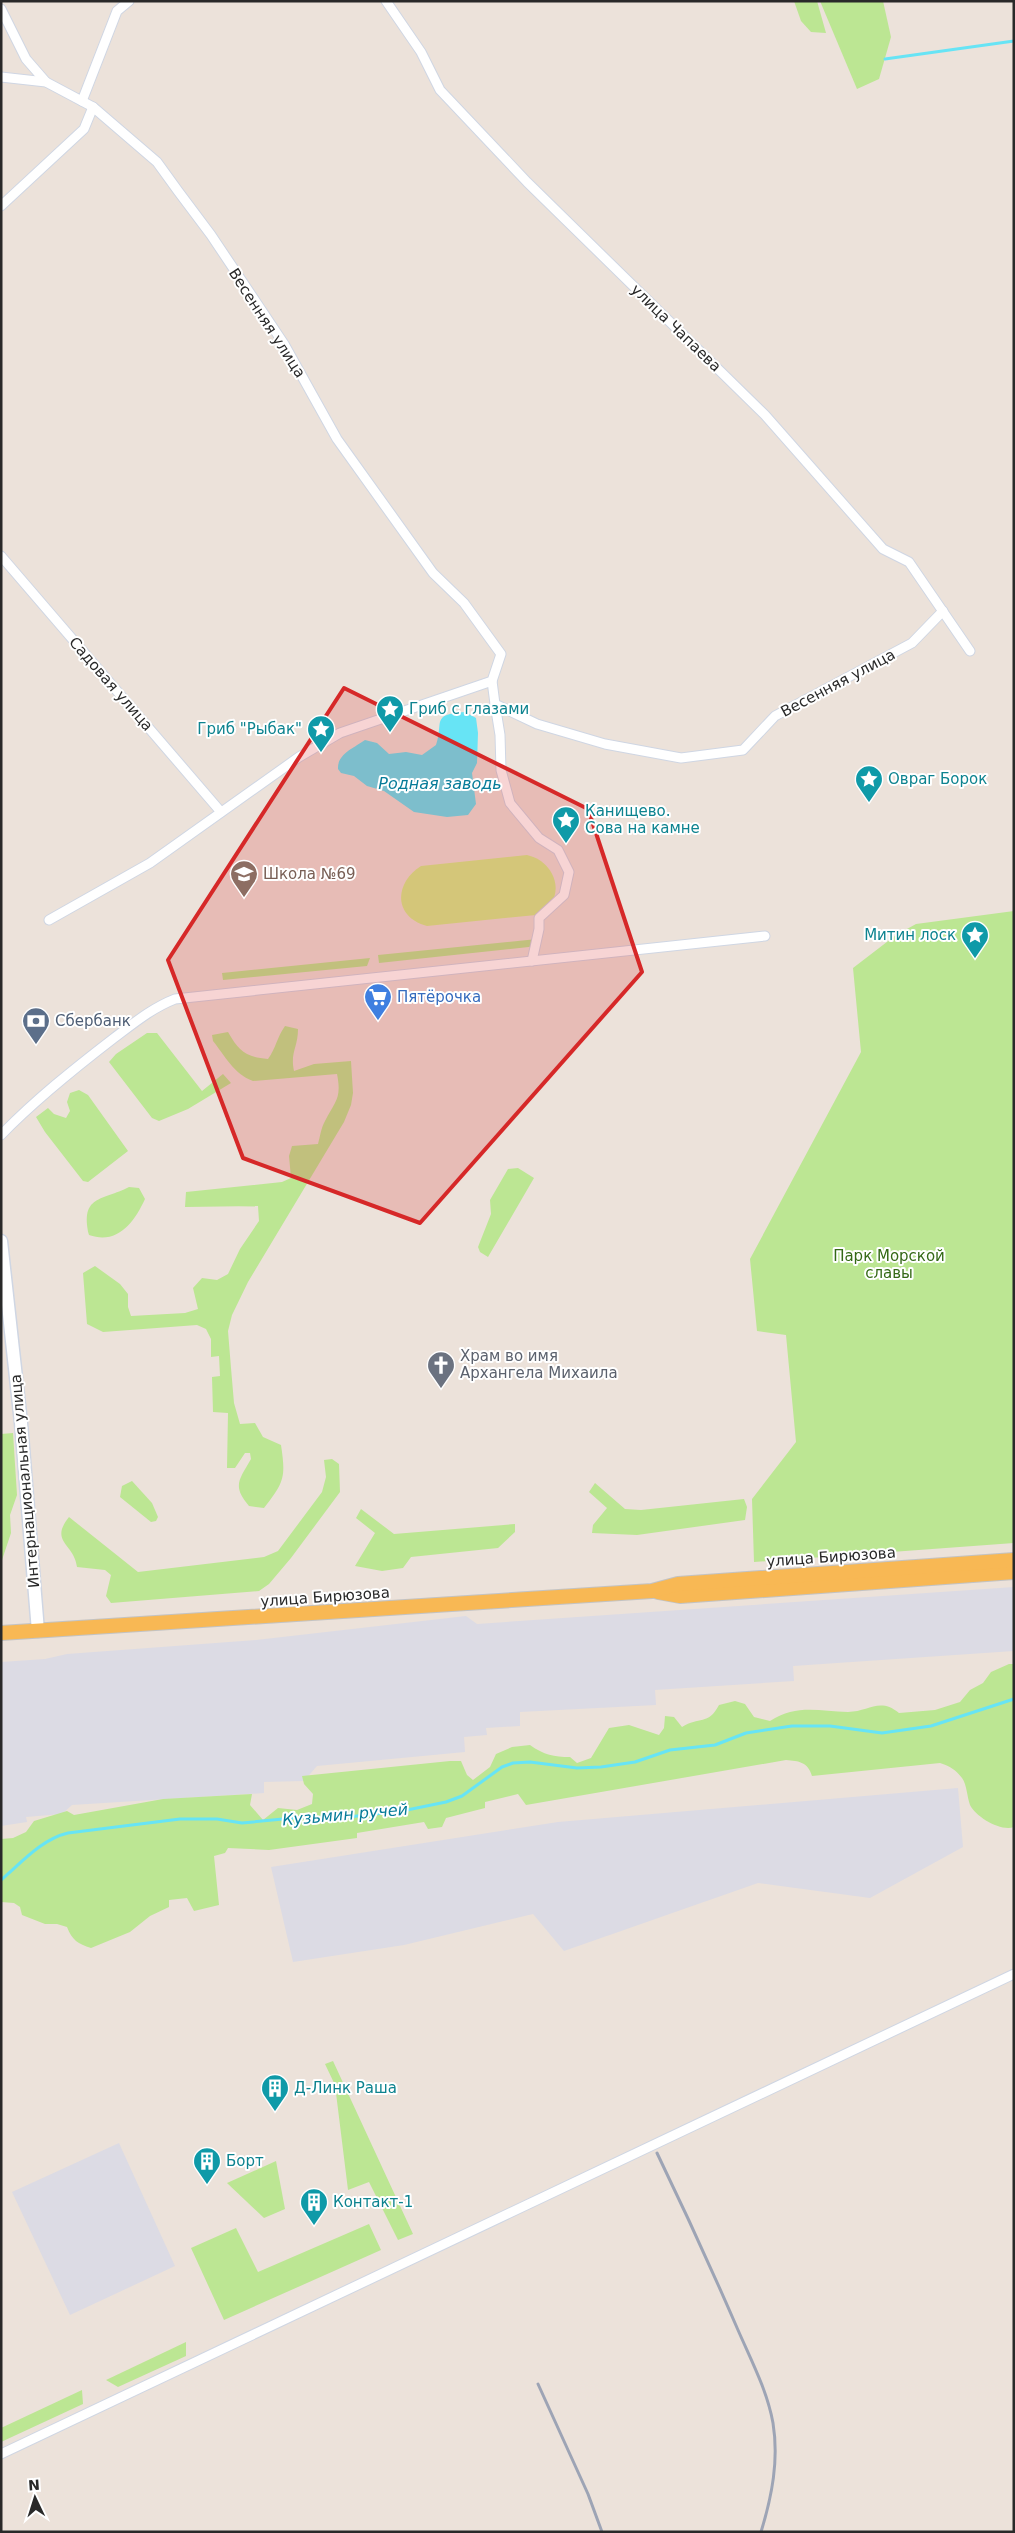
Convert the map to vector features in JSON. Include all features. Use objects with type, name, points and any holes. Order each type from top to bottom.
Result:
[{"type":"main road","name":"Интернациональная улица","points":[[1,1242],[21,1423],[38,1631]]},
{"type":"main road","name":"улица Бирюзова","points":[[1,1633],[652,1591],[678,1584],[1014,1560]]},
{"type":"main road","name":"улица Бирюзова","points":[[652,1591],[680,1596],[1014,1572]]},
{"type":"street","points":[[82,101],[118,11],[129,1]]},
{"type":"street","name":"улица Чапаева","points":[[386,1],[421,52],[440,90],[527,182],[765,415],[883,549],[909,562],[970,651]]},
{"type":"street","points":[[1,9],[26,59],[46,82]]},
{"type":"street","name":"Весенняя улица","points":[[1,77],[46,82],[82,101],[93,107],[157,162],[205,227],[284,344],[337,439],[433,573],[464,604],[501,654],[492,681]]},
{"type":"street","points":[[1,206],[84,129],[93,107]]},
{"type":"street","name":"Садовая улица","points":[[1,556],[221,812]]},
{"type":"street","name":"Весенняя улица","points":[[496,704],[537,724],[605,744],[681,758],[743,750],[775,716],[912,643],[943,611]]},
{"type":"street","points":[[49,920],[150,862],[299,758],[340,733],[492,681],[500,735],[501,770],[510,803],[539,838],[558,850],[570,872],[564,895],[538,918],[539,928],[532,961]]},
{"type":"street","points":[[1,1135],[51,1088],[95,1052],[149,1012],[175,999],[765,936]]},
{"type":"street","points":[[1,2454],[1014,1974]]},
{"type":"highlighted area","points":[[344,688],[588,809],[642,972],[420,1223],[243,1158],[168,960]]},
{"type":"shaded area","points":[[1014,1587],[1014,1651],[793,1666],[794,1681],[655,1690],[656,1705],[520,1712],[520,1726],[486,1728],[487,1735],[464,1737],[465,1752],[317,1766],[304,1781],[264,1782],[264,1793],[72,1805],[62,1814],[26,1817],[27,1822],[1,1826],[1,1662],[45,1659],[67,1654],[256,1640],[466,1616],[477,1624]]},
{"type":"shaded area","points":[[958,1788],[963,1847],[870,1898],[758,1883],[564,1951],[533,1914],[404,1945],[293,1962],[271,1867],[558,1822]]},
{"type":"shaded area","points":[[119,2143],[175,2266],[70,2315],[12,2192]]},
{"type":"green space","points":[[794,1],[817,1],[826,33],[811,32],[801,21]]},
{"type":"green space","points":[[820,1],[883,1],[891,37],[879,79],[857,89]]},
{"type":"green space","points":[[527,855],[538,859],[546,866],[552,874],[555,883],[552,901],[546,909],[536,915],[427,926],[416,922],[403,908],[402,890],[412,873],[421,866]]},
{"type":"green space","name":"Парк Морской славы","points":[[1014,911],[1014,1543],[754,1562],[752,1499],[796,1442],[786,1335],[757,1331],[750,1259],[861,1052],[853,968],[896,935],[916,924]]},
{"type":"green space","points":[[537,939],[538,946],[379,963],[378,955]]},
{"type":"green space","points":[[370,958],[367,966],[223,980],[222,973]]},
{"type":"green space","points":[[285,1026],[298,1029],[293,1059],[294,1071],[314,1064],[351,1061],[353,1093],[351,1105],[344,1122],[248,1282],[232,1315],[228,1331],[234,1403],[240,1424],[255,1423],[263,1437],[281,1445],[282,1479],[276,1492],[264,1508],[249,1506],[240,1493],[239,1483],[251,1459],[250,1453],[245,1453],[235,1468],[227,1468],[228,1413],[213,1412],[212,1377],[220,1376],[219,1356],[211,1357],[211,1339],[206,1329],[197,1325],[103,1332],[87,1324],[83,1273],[95,1266],[120,1284],[128,1294],[128,1307],[131,1316],[185,1313],[198,1309],[193,1288],[202,1278],[217,1280],[228,1274],[240,1249],[259,1221],[258,1206],[185,1207],[186,1192],[282,1182],[291,1178],[289,1156],[292,1146],[318,1144],[324,1124],[337,1099],[339,1089],[337,1074],[253,1081],[240,1074],[230,1064],[213,1041],[212,1035],[228,1032],[239,1048],[248,1055],[268,1059]]},
{"type":"green space","points":[[147,1033],[157,1033],[202,1091],[223,1074],[231,1083],[188,1109],[159,1121],[152,1118],[109,1062],[116,1054]]},
{"type":"green space","points":[[79,1090],[88,1095],[128,1151],[88,1182],[83,1181],[45,1132],[36,1117],[48,1108],[54,1114],[66,1118],[70,1111],[67,1102],[70,1093]]},
{"type":"green space","points":[[518,1168],[534,1178],[488,1257],[480,1252],[478,1247],[491,1214],[490,1200],[508,1169]]},
{"type":"green space","points":[[129,1187],[139,1188],[145,1199],[130,1224],[123,1230],[108,1237],[89,1235],[87,1222],[91,1206],[102,1198]]},
{"type":"green space","points":[[13,1433],[17,1495],[10,1515],[11,1533],[1,1563],[1,1434]]},
{"type":"green space","points":[[332,1459],[339,1464],[340,1492],[291,1558],[269,1584],[259,1591],[111,1603],[106,1596],[111,1575],[105,1570],[77,1567],[72,1553],[62,1537],[63,1525],[69,1517],[138,1572],[264,1557],[278,1551],[322,1492],[326,1477],[324,1460]]},
{"type":"green space","points":[[132,1481],[152,1503],[158,1517],[156,1521],[151,1522],[120,1497],[122,1486]]},
{"type":"green space","points":[[595,1483],[625,1509],[641,1510],[744,1499],[747,1507],[745,1520],[637,1535],[592,1533],[593,1525],[607,1508],[589,1492]]},
{"type":"green space","points":[[361,1509],[394,1534],[515,1524],[515,1532],[498,1548],[411,1557],[403,1568],[382,1571],[355,1566],[375,1533],[356,1518]]},
{"type":"green space","points":[[1009,1664],[1014,1664],[1014,1827],[1009,1828],[996,1825],[983,1819],[973,1810],[962,1778],[947,1765],[940,1763],[812,1776],[808,1768],[802,1763],[786,1760],[526,1805],[518,1794],[485,1802],[485,1808],[446,1818],[442,1827],[428,1829],[424,1822],[357,1833],[357,1838],[269,1850],[228,1848],[225,1853],[214,1856],[219,1905],[194,1911],[187,1898],[169,1900],[169,1907],[150,1916],[130,1932],[91,1948],[76,1941],[67,1927],[57,1924],[45,1924],[22,1915],[20,1907],[14,1903],[1,1902],[1,1839],[13,1838],[26,1832],[34,1821],[67,1811],[74,1815],[163,1799],[252,1794],[250,1805],[263,1820],[278,1808],[297,1810],[312,1804],[313,1794],[304,1784],[302,1776],[461,1761],[467,1775],[473,1780],[490,1767],[496,1754],[512,1747],[530,1745],[549,1755],[570,1757],[577,1763],[591,1758],[609,1728],[629,1725],[659,1735],[664,1728],[665,1716],[674,1717],[682,1727],[711,1716],[719,1705],[735,1701],[745,1704],[754,1717],[770,1721],[798,1710],[848,1712],[874,1706],[886,1706],[899,1713],[935,1710],[960,1702],[970,1690],[983,1683],[991,1672]]},
{"type":"green space","points":[[333,2061],[413,2234],[398,2240],[369,2182],[348,2190],[335,2085],[325,2064]]},
{"type":"green space","points":[[276,2161],[285,2209],[264,2218],[227,2183]]},
{"type":"green space","points":[[369,2224],[381,2250],[224,2320],[191,2248],[236,2228],[258,2272]]},
{"type":"green space","points":[[186,2342],[186,2356],[118,2387],[106,2380]]},
{"type":"green space","points":[[82,2390],[83,2404],[1,2442],[1,2428]]},
{"type":"water","name":"Родная заводь","points":[[465,712],[476,718],[478,733],[477,763],[472,773],[476,804],[468,815],[447,817],[414,812],[384,791],[367,786],[354,776],[341,773],[338,769],[338,764],[343,755],[365,740],[377,743],[389,754],[406,752],[422,755],[436,745],[440,721],[443,718],[454,713]]},
{"type":"waterway","points":[[885,59],[1014,41]]},
{"type":"waterway","name":"Кузьмин ручей","points":[[1,1880],[41,1846],[50,1840],[68,1833],[180,1819],[217,1819],[242,1823],[304,1817],[339,1818],[402,1811],[446,1802],[462,1796],[502,1767],[513,1763],[530,1762],[577,1768],[601,1767],[635,1762],[670,1750],[715,1745],[746,1733],[792,1726],[830,1726],[882,1733],[931,1726],[1014,1699]]},
{"type":"railway","points":[[657,2153],[753,2364],[763,2387],[770,2411],[775,2437],[775,2464],[771,2491],[761,2532]]},
{"type":"railway","points":[[538,2384],[588,2494],[602,2532]]},
{"type":"place","name":"Гриб с глазами","points":[[390,733]]},
{"type":"place","name":"Гриб \"Рыбак\"","points":[[321,753]]},
{"type":"place","name":"Овраг Борок","points":[[869,803]]},
{"type":"place","name":"Канищево. Сова на камне","points":[[566,844]]},
{"type":"place","name":"Школа №69","points":[[244,898]]},
{"type":"place","name":"Митин лоск","points":[[975,959]]},
{"type":"place","name":"Пятёрочка","points":[[378,1021]]},
{"type":"place","name":"Сбербанк","points":[[36,1045]]},
{"type":"place","name":"Храм во имя Архангела Михаила","points":[[441,1389]]},
{"type":"place","name":"Д-Линк Раша","points":[[275,2112]]},
{"type":"place","name":"Борт","points":[[207,2185]]},
{"type":"place","name":"Контакт-1","points":[[314,2226]]}]
